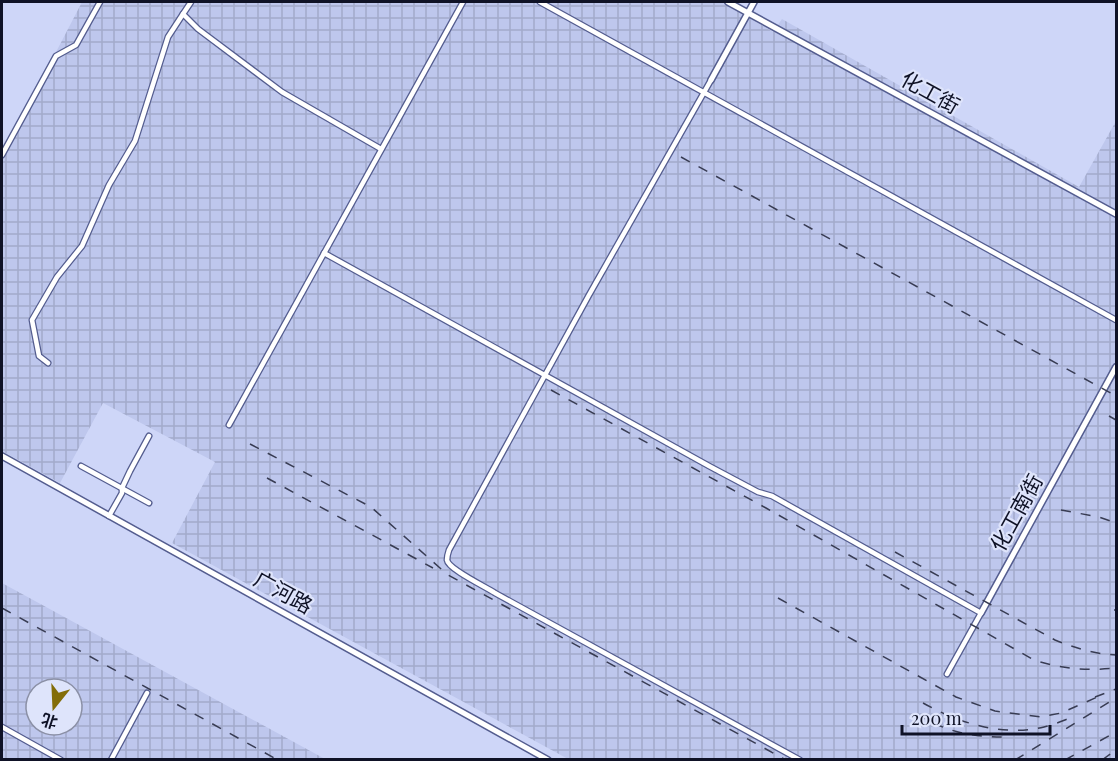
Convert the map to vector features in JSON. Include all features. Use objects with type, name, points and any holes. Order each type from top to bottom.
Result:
[{"type":"street","points":[[2,155],[56,56],[76,45],[100,2]]},
{"type":"street","points":[[48,363],[39,356],[32,320],[57,277],[82,246],[109,185],[135,141],[168,37],[191,2]]},
{"type":"street","points":[[228,425],[463,2]]},
{"type":"street","points":[[540,2],[1116,320]]},
{"type":"street","name":"化工街","points":[[728,2],[1116,214]]},
{"type":"street","points":[[754,2],[449,550],[447,562],[495,593],[800,759]]},
{"type":"street","points":[[183,14],[282,92],[381,149]]},
{"type":"street","points":[[324,253],[709,466],[758,492],[772,496],[981,613]]},
{"type":"street","name":"化工南街","points":[[947,674],[1116,367]]},
{"type":"street","points":[[109,516],[149,436]]},
{"type":"street","name":"广河路","points":[[2,456],[548,759]]},
{"type":"street","points":[[81,466],[149,503]]},
{"type":"street","points":[[111,759],[147,693]]},
{"type":"street","points":[[2,727],[61,759]]},
{"type":"shaded area","points":[[82,2],[724,2],[773,32],[782,19],[1079,187],[1116,121],[1116,759],[568,759],[172,543],[215,462],[103,403],[60,483],[2,451],[2,156]]},
{"type":"shaded area","points":[[2,583],[325,759],[2,759]]},
{"type":"railway","points":[[681,157],[1116,396]]},
{"type":"railway","points":[[551,390],[766,508],[1034,660],[1075,668],[1116,668]]},
{"type":"railway","points":[[1109,416],[1116,420]]},
{"type":"railway","points":[[250,444],[371,507],[448,575],[786,760]]},
{"type":"railway","points":[[267,478],[433,568]]},
{"type":"railway","points":[[1061,510],[1099,517],[1116,523]]},
{"type":"railway","points":[[895,552],[1055,640],[1085,650],[1116,655]]},
{"type":"railway","points":[[778,598],[956,697],[995,711],[1041,717],[1061,713],[1102,695]]},
{"type":"railway","points":[[2,608],[278,760]]},
{"type":"railway","points":[[1095,697],[1116,689]]},
{"type":"railway","points":[[1015,760],[1116,698]]},
{"type":"railway","points":[[923,703],[951,717],[997,729],[1028,730],[1070,718]]},
{"type":"railway","points":[[916,714],[959,732],[1006,737]]},
{"type":"railway","points":[[1065,760],[1116,732]]},
{"type":"railway","points":[[1102,760],[1116,750]]}]
